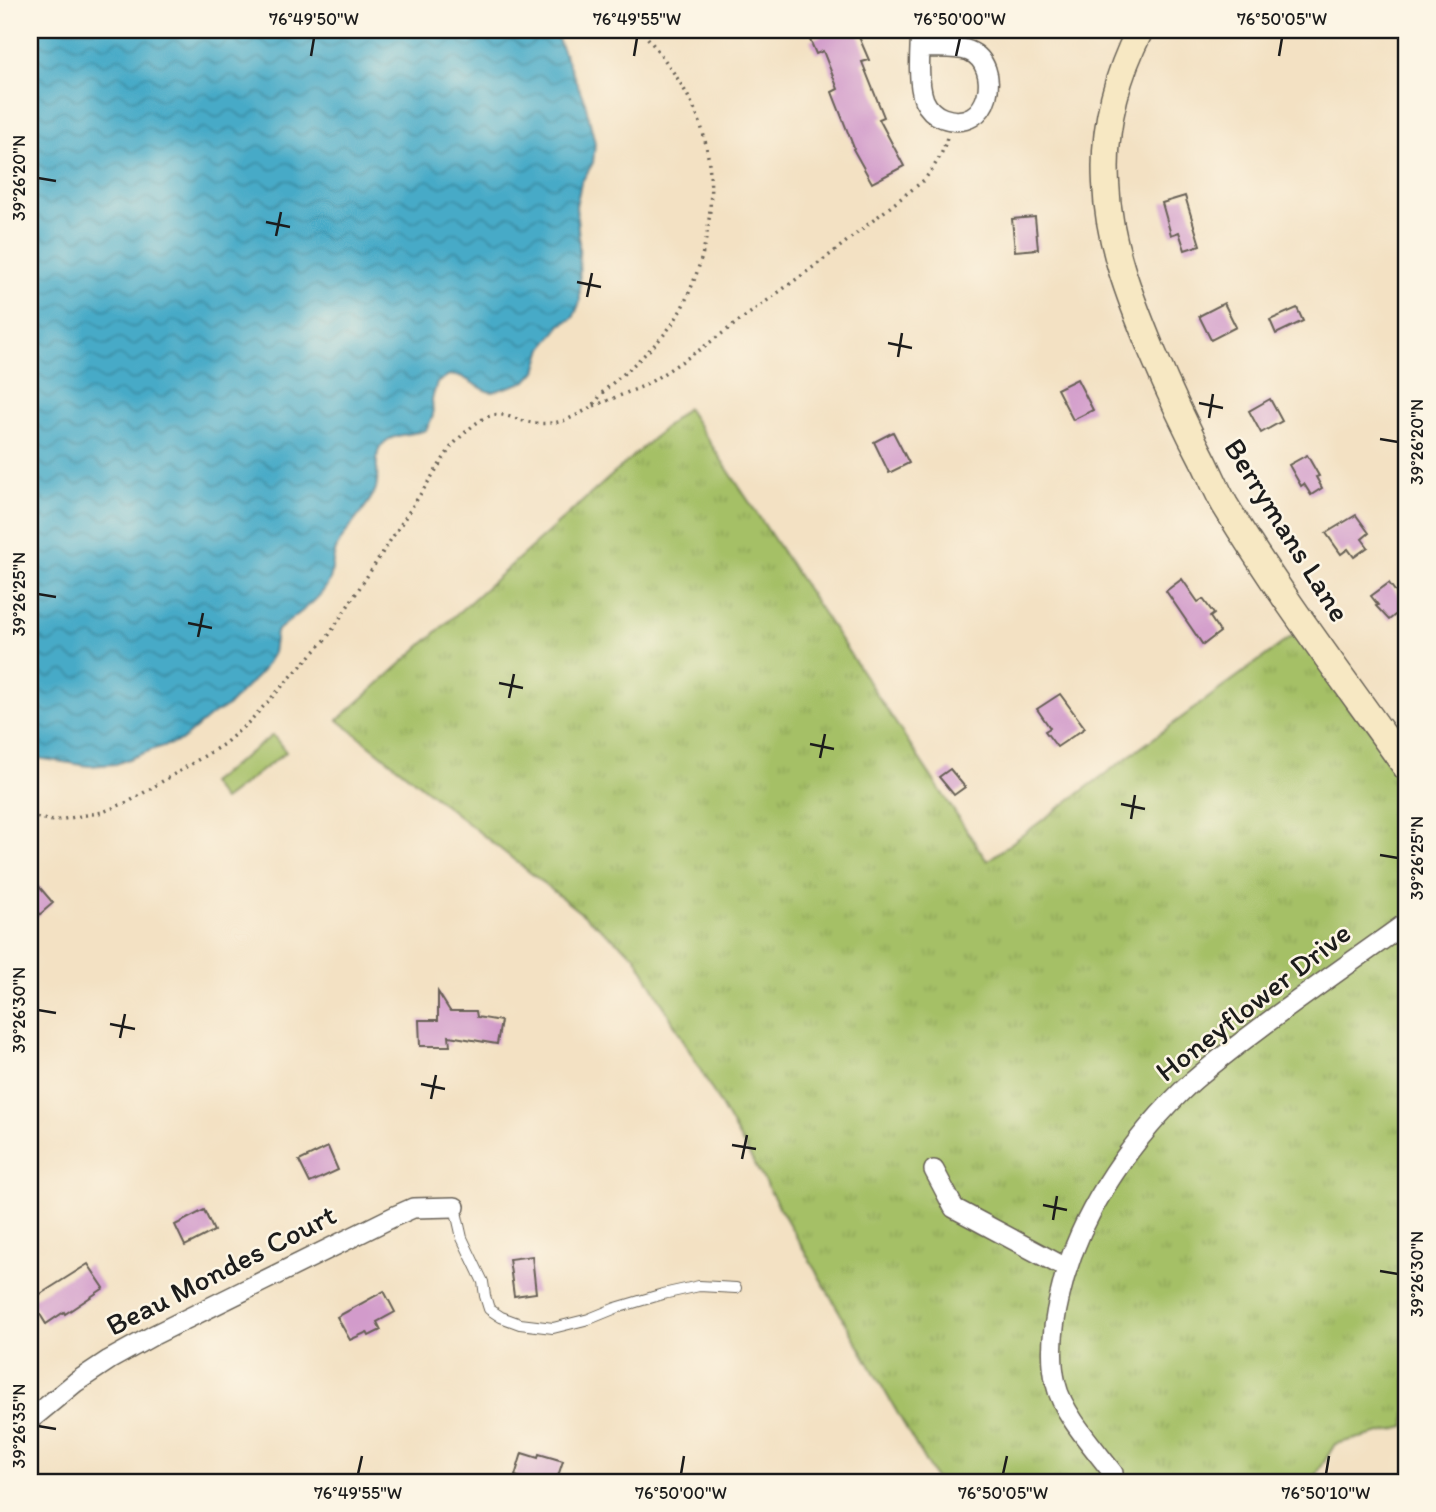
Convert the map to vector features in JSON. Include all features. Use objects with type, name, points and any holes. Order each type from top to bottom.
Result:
[{"type":"street","name":"Berrymans Lane","points":[[1140,30],[1128,53],[1119,80],[1108,130],[1106,184],[1110,224],[1118,259],[1139,320],[1167,386],[1224,503],[1406,767]]},
{"type":"street","points":[[921,39],[971,52],[978,58],[989,82],[988,96],[980,111],[966,120],[951,120],[934,114],[924,100],[920,81],[921,39]]},
{"type":"street","name":"Honeyflower Drive","points":[[1113,1473],[1068,1412],[1056,1387],[1052,1362],[1052,1339],[1066,1268],[1099,1196],[1128,1154],[1183,1090],[1243,1041],[1406,923]]},
{"type":"street","points":[[934,1170],[954,1208],[1066,1268]]},
{"type":"street","name":"Beau Mondes Court","points":[[30,1420],[76,1382],[154,1335],[413,1208],[454,1207]]},
{"type":"lane","points":[[454,1207],[462,1238],[483,1282],[489,1309],[520,1324],[553,1328],[663,1294],[699,1286],[736,1288]]},
{"type":"path","points":[[592,406],[652,347],[677,316],[692,283],[707,238],[712,201],[710,162],[701,127],[681,84],[657,48],[641,30]]},
{"type":"path","points":[[30,816],[53,821],[103,812],[130,801],[224,744],[250,721],[327,638],[452,447],[464,433],[483,419],[494,415],[548,424],[567,419],[646,385],[698,351],[838,249],[924,180],[937,164],[944,149],[951,120]]},
{"type":"green space","points":[[687,408],[987,861],[1299,631],[1406,778],[1406,1427],[1335,1444],[1312,1482],[937,1482],[635,956],[338,720]]},
{"type":"green space","points":[[273,735],[286,752],[223,800],[210,783]]},
{"type":"water","points":[[30,30],[554,30],[585,102],[595,143],[593,163],[581,183],[576,206],[580,302],[573,318],[561,325],[543,348],[536,371],[527,381],[493,392],[462,377],[449,375],[437,383],[432,399],[433,416],[426,430],[394,437],[380,447],[376,487],[337,547],[326,587],[313,602],[276,632],[273,653],[262,671],[228,706],[210,716],[181,741],[116,764],[89,766],[30,757]]},
{"type":"building","points":[[836,30],[856,30],[869,60],[862,62],[884,117],[879,119],[904,166],[872,183],[853,149],[832,92],[838,89],[823,51],[816,54],[810,40]]},
{"type":"building","points":[[1185,196],[1200,245],[1185,250],[1179,232],[1171,235],[1162,203]]},
{"type":"building","points":[[1035,217],[1038,249],[1015,251],[1012,219]]},
{"type":"building","points":[[1224,303],[1236,327],[1211,340],[1199,316]]},
{"type":"building","points":[[1297,308],[1303,321],[1276,334],[1270,320]]},
{"type":"building","points":[[1077,379],[1093,410],[1073,420],[1057,389]]},
{"type":"building","points":[[1270,399],[1282,421],[1261,433],[1249,411]]},
{"type":"building","points":[[893,432],[909,463],[889,473],[874,442]]},
{"type":"building","points":[[1307,455],[1319,476],[1316,477],[1322,488],[1311,495],[1304,484],[1301,486],[1289,465]]},
{"type":"building","points":[[1356,515],[1369,533],[1362,539],[1368,547],[1354,557],[1348,549],[1341,554],[1326,533]]},
{"type":"building","points":[[1182,579],[1198,602],[1203,599],[1214,614],[1210,617],[1220,632],[1203,645],[1166,591]]},
{"type":"building","points":[[1389,583],[1406,606],[1389,620],[1371,596]]},
{"type":"building","points":[[1060,694],[1085,728],[1057,747],[1045,731],[1050,728],[1037,709]]},
{"type":"building","points":[[950,769],[965,787],[954,795],[939,777]]},
{"type":"building","points":[[30,876],[53,903],[30,923]]},
{"type":"building","points":[[438,992],[450,1011],[476,1011],[477,1017],[501,1021],[497,1044],[449,1036],[450,1046],[420,1046],[419,1020],[438,1020]]},
{"type":"building","points":[[328,1147],[338,1170],[310,1183],[299,1161]]},
{"type":"building","points":[[204,1210],[214,1231],[185,1246],[175,1225]]},
{"type":"building","points":[[532,1256],[536,1293],[514,1296],[509,1259]]},
{"type":"building","points":[[88,1264],[104,1288],[46,1324],[31,1300]]},
{"type":"building","points":[[384,1291],[395,1312],[377,1322],[381,1330],[369,1336],[367,1332],[350,1340],[337,1317]]},
{"type":"building","points":[[522,1453],[538,1458],[539,1454],[563,1461],[556,1482],[535,1482],[515,1476]]}]
